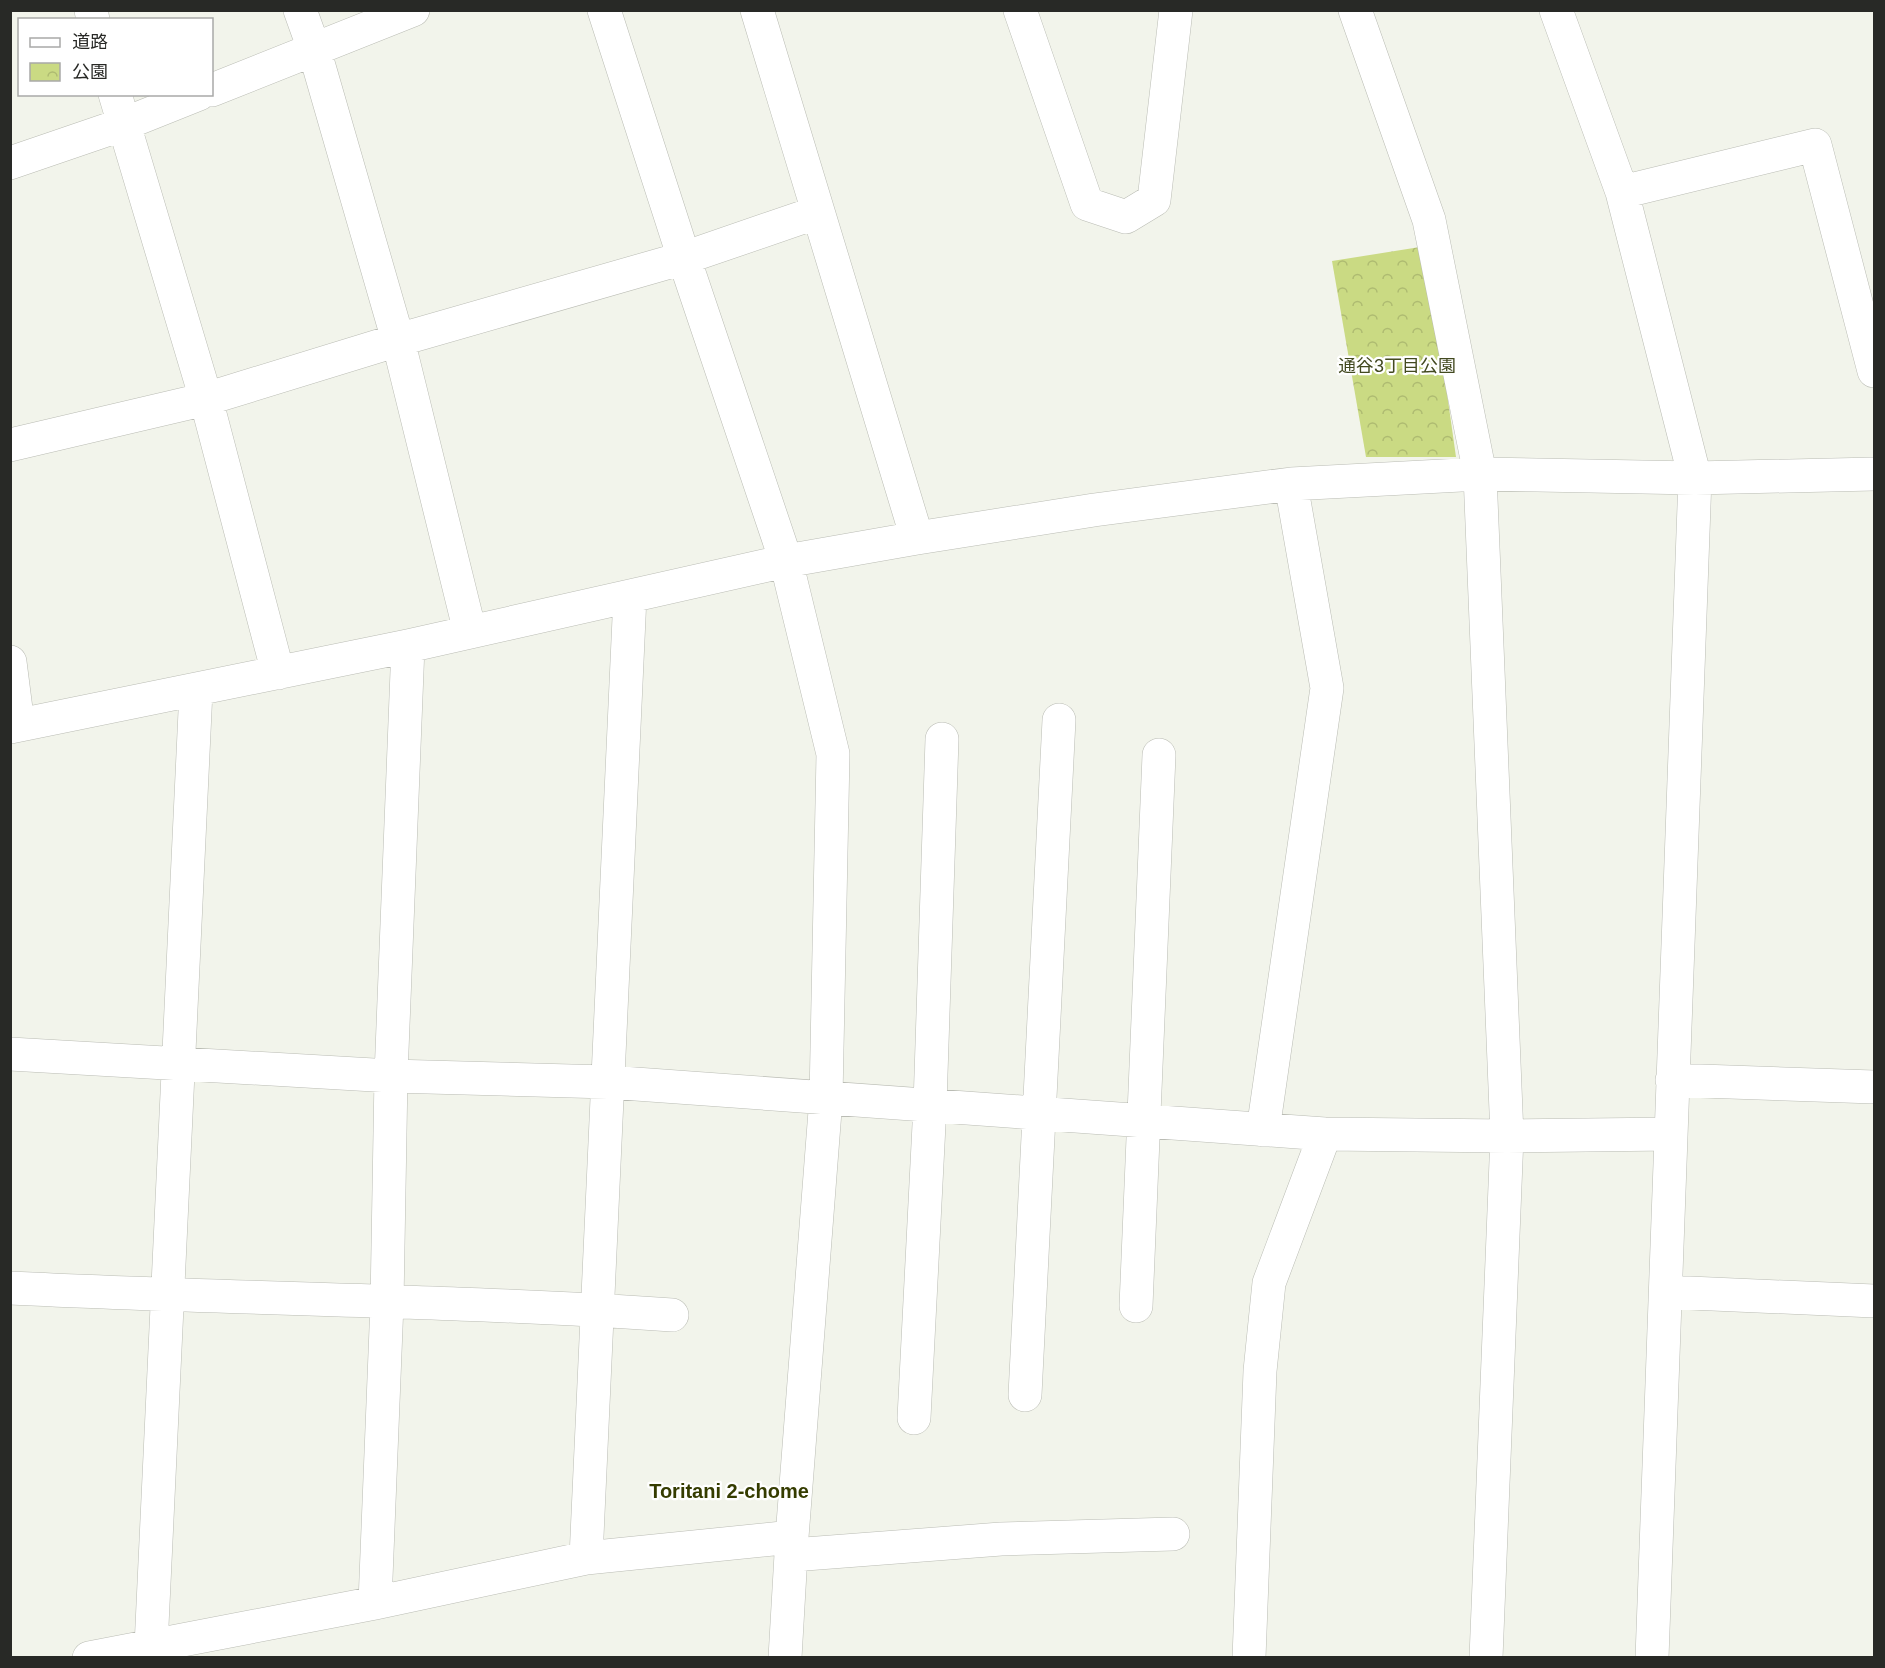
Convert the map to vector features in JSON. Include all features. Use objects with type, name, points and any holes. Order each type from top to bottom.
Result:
[{"type":"street","points":[[300,10],[314,49],[398,340],[470,632]]},
{"type":"street","points":[[213,90],[413,10]]},
{"type":"street","points":[[604,10],[684,258],[786,561],[833,754],[826,1098],[785,1658]]},
{"type":"street","points":[[757,10],[917,538]]},
{"type":"street","points":[[1020,10],[1087,204],[1125,217],[1154,200],[1176,10]]},
{"type":"street","points":[[1355,10],[1429,220],[1480,474],[1507,1136],[1486,1658]]},
{"type":"street","points":[[1556,10],[1622,192],[1695,478],[1652,1658]]},
{"type":"street","points":[[10,163],[119,109],[188,96]]},
{"type":"street","points":[[119,109],[206,399],[278,673]]},
{"type":"street","points":[[1622,192],[1815,145],[1875,371]]},
{"type":"street","points":[[10,445],[206,399],[398,340],[684,258],[818,212]]},
{"type":"street","points":[[10,662],[14,726],[408,646],[786,561],[1095,510],[1291,484],[1480,474],[1695,478],[1875,474]]},
{"type":"street","points":[[1263,1130],[1327,688],[1291,484]]},
{"type":"street","points":[[586,1558],[630,596]]},
{"type":"street","points":[[375,1603],[387,1303],[391,1076],[408,646]]},
{"type":"street","points":[[150,1647],[196,690]]},
{"type":"street","points":[[1025,1395],[1059,720]]},
{"type":"street","points":[[914,1418],[930,1105],[942,739]]},
{"type":"street","points":[[1136,1306],[1159,755]]},
{"type":"street","points":[[10,1054],[391,1076],[608,1082],[1325,1134],[1507,1136],[1671,1134]]},
{"type":"street","points":[[1672,1080],[1875,1087]]},
{"type":"street","points":[[1249,1658],[1260,1371],[1269,1283],[1325,1134]]},
{"type":"street","points":[[10,1288],[168,1296],[597,1310],[672,1315]]},
{"type":"street","points":[[1666,1292],[1875,1301]]},
{"type":"street","points":[[88,1658],[375,1603],[586,1558],[792,1546],[1173,1534]]},
{"type":"green space","name":"通谷3丁目公園","points":[[1420,247],[1442,358],[1456,457],[1366,457],[1332,261]]},
{"type":"district","name":"Toritani 2-chome","points":[[729,1491]]}]
